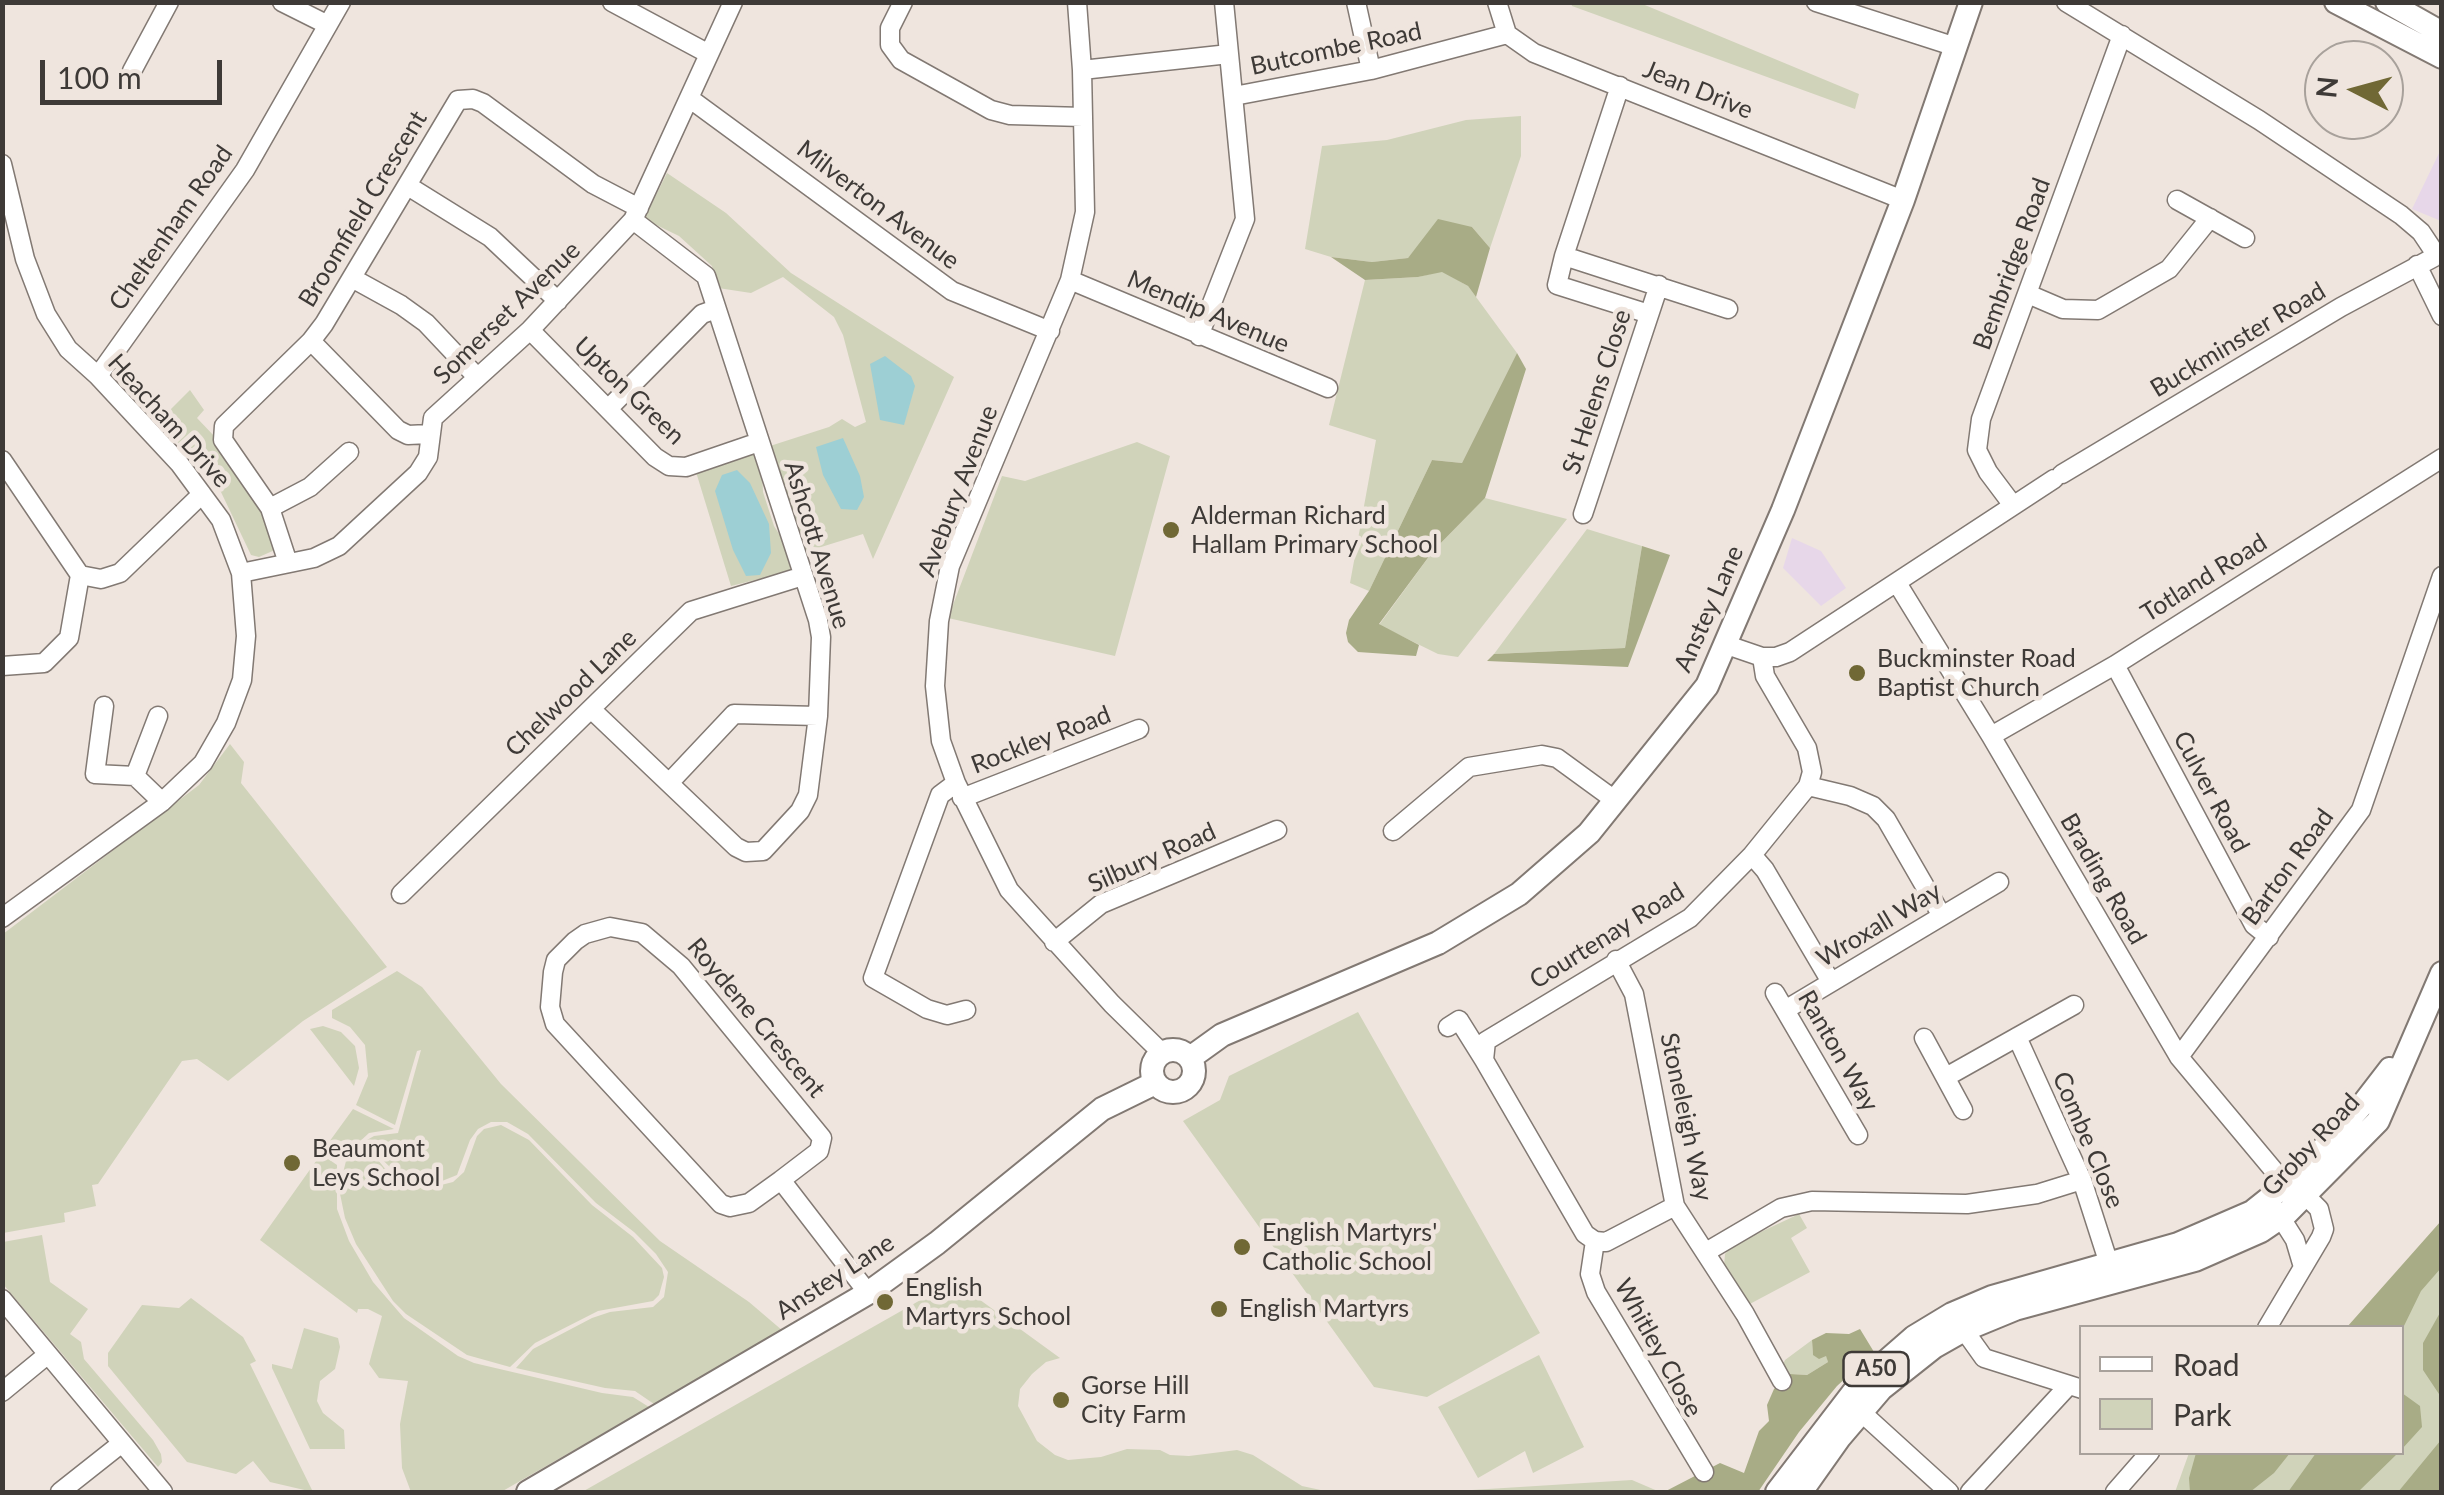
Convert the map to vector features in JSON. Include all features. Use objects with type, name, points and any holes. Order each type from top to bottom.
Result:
[{"type":"main road","name":"Anstey Lane","points":[[528,1492],[868,1293],[1102,1108],[1155,1082],[1168,1092],[1185,1089],[1194,1078],[1190,1058],[1222,1034],[1438,943],[1519,894],[1589,833],[1707,686],[1783,510],[1903,200],[1971,2]]},
{"type":"main road","points":[[2336,2],[2409,28],[2442,33]]},
{"type":"main road","points":[[2387,2],[2442,57]]},
{"type":"main road","name":"Groby Road","points":[[1777,1492],[1859,1385],[1914,1337],[1952,1314],[1992,1296],[2102,1273],[2195,1260],[2281,1206],[2378,1121],[2442,973]]},
{"type":"main road","points":[[1155,1082],[1152,1068],[1162,1054],[1170,1050],[1190,1058]]},
{"type":"main road","name":"Groby Road","points":[[1801,1492],[1860,1412],[1905,1369],[1964,1330],[2252,1212],[2281,1206]]},
{"type":"street","points":[[132,70],[169,2]]},
{"type":"street","points":[[282,2],[328,25]]},
{"type":"street","name":"Cheltenham Road","points":[[98,376],[245,170],[341,2]]},
{"type":"street","points":[[612,2],[709,54]]},
{"type":"street","name":"Somerset Avenue","points":[[240,574],[314,558],[347,541],[418,474],[428,457],[433,418],[530,330],[636,214],[732,2]]},
{"type":"street","points":[[904,2],[890,28],[890,45],[901,60],[991,110],[1010,115],[1083,117]]},
{"type":"street","name":"Avebury Avenue","points":[[1076,2],[1082,70],[1085,212],[1070,280],[950,566],[939,621],[934,686],[942,741],[959,790],[1009,890],[1162,1054]]},
{"type":"street","points":[[1199,336],[1245,220],[1224,2]]},
{"type":"street","points":[[1356,2],[1371,70]]},
{"type":"street","points":[[1497,2],[1507,34]]},
{"type":"street","points":[[1816,2],[1956,47]]},
{"type":"street","points":[[2066,2],[2259,120],[2401,215],[2422,232],[2439,255]]},
{"type":"street","name":"Butcombe Road","points":[[1234,96],[1371,70],[1507,34]]},
{"type":"street","name":"Jean Drive","points":[[1507,34],[1534,53],[1903,200]]},
{"type":"street","name":"Bembridge Road","points":[[2012,504],[1977,450],[1981,419],[2122,35]]},
{"type":"street","points":[[1082,70],[1229,54]]},
{"type":"street","points":[[1620,86],[1556,285],[1649,314]]},
{"type":"street","name":"Broomfield Crescent","points":[[288,563],[270,508],[223,440],[224,426],[311,341],[458,100],[473,98],[636,214]]},
{"type":"street","name":"Milverton Avenue","points":[[689,98],[952,291],[1050,331]]},
{"type":"street","name":"Heacham Drive","points":[[2,164],[24,259],[46,314],[68,350],[98,376],[190,474],[221,520],[240,574],[246,636],[242,680],[226,724],[203,763],[162,802],[2,918]]},
{"type":"street","points":[[408,186],[490,237],[558,301]]},
{"type":"street","points":[[2177,200],[2245,238]]},
{"type":"street","name":"Ashcott Avenue","points":[[636,214],[706,276],[821,638],[818,716],[808,795],[800,811],[764,851],[752,853],[736,847],[670,783]]},
{"type":"street","points":[[2028,294],[2063,310],[2098,310],[2169,269],[2210,218]]},
{"type":"street","name":"Buckminster Road","points":[[1762,657],[1790,652],[2012,504],[2341,307],[2439,255]]},
{"type":"street","points":[[1564,256],[1728,309]]},
{"type":"street","points":[[2417,265],[2442,316]]},
{"type":"street","points":[[352,278],[426,324],[476,377]]},
{"type":"street","name":"Mendip Avenue","points":[[1070,280],[1328,388]]},
{"type":"street","name":"St Helens Close","points":[[1583,514],[1659,286]]},
{"type":"street","points":[[608,409],[702,314],[716,309]]},
{"type":"street","name":"Upton Green","points":[[530,330],[655,457],[669,466],[686,466],[759,442]]},
{"type":"street","points":[[311,341],[398,430],[408,435],[429,434]]},
{"type":"street","points":[[270,508],[304,492],[349,452]]},
{"type":"street","name":"Totland Road","points":[[1991,736],[2115,664],[2442,458]]},
{"type":"street","points":[[2,460],[80,575],[102,580],[113,578],[202,494]]},
{"type":"street","points":[[2,666],[44,662],[69,638],[80,575]]},
{"type":"street","name":"Chelwood Lane","points":[[401,894],[691,611],[803,576]]},
{"type":"street","name":"Barton Road","points":[[2180,1056],[2361,810],[2442,576]]},
{"type":"street","name":"Brading Road","points":[[1897,583],[2180,1056],[2281,1206]]},
{"type":"street","points":[[1724,644],[1762,657],[1765,676],[1807,748],[1812,772],[1808,786],[1862,800],[1886,819],[1942,916]]},
{"type":"street","name":"Culver Road","points":[[2115,664],[2254,925],[2269,936]]},
{"type":"street","points":[[104,706],[95,774],[135,776],[162,802]]},
{"type":"street","points":[[591,709],[670,783],[734,714],[818,716]]},
{"type":"street","points":[[135,776],[158,716]]},
{"type":"street","name":"Rockley Road","points":[[959,790],[1138,729]]},
{"type":"street","points":[[1394,831],[1468,767],[1542,754],[1556,758],[1616,801]]},
{"type":"street","name":"Courtenay Road","points":[[1485,1051],[1616,960],[1690,918],[1752,854],[1808,786]]},
{"type":"street","points":[[959,790],[940,795],[874,978],[927,1009],[960,1019]]},
{"type":"street","name":"Silbury Road","points":[[1054,942],[1102,904],[1277,830]]},
{"type":"street","points":[[1752,854],[1831,982]]},
{"type":"street","name":"Wroxall Way","points":[[1785,1010],[1999,882]]},
{"type":"street","name":"Roydene Crescent","points":[[610,927],[642,933],[681,966],[822,1138],[819,1150],[781,1180],[750,1203],[730,1207],[721,1204],[555,1024],[550,1007],[553,972],[556,960],[576,940],[610,927]]},
{"type":"street","name":"Stoneleigh Way","points":[[1616,960],[1634,994],[1675,1206],[1782,1381]]},
{"type":"street","name":"Ranton Way","points":[[1775,993],[1858,1135]]},
{"type":"street","points":[[1946,1077],[2074,1005]]},
{"type":"street","points":[[1448,1027],[1458,1020],[1485,1051],[1577,1224],[1595,1241],[1617,1238],[1675,1206]]},
{"type":"street","name":"Combe Close","points":[[2016,1037],[2082,1180],[2102,1273]]},
{"type":"street","points":[[1924,1038],[1963,1110]]},
{"type":"street","points":[[781,1180],[868,1293]]},
{"type":"street","points":[[1706,1252],[1780,1208],[1812,1200],[1967,1204],[2037,1194],[2082,1180]]},
{"type":"street","points":[[2268,1325],[2303,1267],[2324,1229],[2319,1208],[2281,1206],[2303,1267]]},
{"type":"street","points":[[2295,1240],[2310,1241],[2320,1236]]},
{"type":"street","name":"Whitley Close","points":[[1595,1241],[1590,1274],[1596,1292],[1704,1472]]},
{"type":"street","points":[[2,1299],[163,1492]]},
{"type":"street","points":[[1964,1330],[1984,1358],[2075,1387],[1970,1492]]},
{"type":"street","points":[[2,1392],[48,1355]]},
{"type":"street","points":[[1860,1412],[1949,1492]]},
{"type":"street","points":[[60,1492],[122,1443]]},
{"type":"street","points":[[2115,1492],[2147,1455]]},
{"type":"shaded area","points":[[2441,149],[2441,221],[2412,209]]},
{"type":"shaded area","points":[[1792,538],[1821,551],[1846,588],[1821,606],[1783,568]]},
{"type":"green space","points":[[1571,3],[1640,3],[1859,94],[1855,109],[1572,6]]},
{"type":"green space","points":[[1521,116],[1521,156],[1490,248],[1472,227],[1421,243],[1408,258],[1372,262],[1305,249],[1322,146],[1387,140],[1466,120]]},
{"type":"green space","points":[[667,173],[726,213],[791,273],[954,377],[873,559],[863,534],[805,552],[770,446],[842,419],[855,427],[866,422],[843,335],[834,317],[783,277],[751,293],[718,288],[712,266],[679,236],[644,219]]},
{"type":"green space","points":[[1438,219],[1472,227],[1490,248],[1476,297],[1468,286],[1442,272],[1365,280],[1331,257],[1372,262],[1408,258]]},
{"type":"green space","points":[[1442,271],[1468,286],[1517,353],[1462,463],[1432,460],[1369,591],[1350,583],[1376,440],[1329,425],[1365,280],[1418,277]]},
{"type":"green space","points":[[1517,353],[1526,369],[1485,498],[1433,551],[1379,624],[1419,645],[1416,656],[1358,652],[1348,642],[1349,620],[1369,591],[1432,460],[1462,463]]},
{"type":"green space","points":[[190,390],[204,410],[197,418],[216,438],[260,505],[277,549],[259,557],[251,555],[221,492],[159,421]]},
{"type":"green space","points":[[1137,442],[1170,456],[1115,656],[948,618],[1002,476],[1025,481]]},
{"type":"green space","points":[[754,451],[774,526],[787,546],[791,571],[731,586],[696,472]]},
{"type":"green space","points":[[1485,498],[1567,519],[1458,657],[1438,654],[1379,625],[1433,551]]},
{"type":"green space","points":[[1587,529],[1642,546],[1625,648],[1494,654]]},
{"type":"green space","points":[[1642,546],[1670,555],[1628,667],[1487,661],[1494,654],[1625,648]]},
{"type":"green space","points":[[230,744],[244,762],[241,783],[387,967],[303,1021],[228,1081],[197,1059],[182,1061],[98,1184],[92,1185],[96,1206],[64,1213],[65,1222],[3,1233],[3,934],[199,785]]},
{"type":"green space","points":[[397,971],[422,987],[501,1084],[660,1241],[749,1302],[783,1331],[654,1404],[635,1391],[516,1368],[533,1349],[592,1318],[653,1307],[664,1297],[668,1272],[634,1232],[596,1203],[528,1134],[507,1122],[491,1122],[478,1129],[457,1175],[442,1181],[402,1174],[367,1145],[367,1140],[374,1136],[398,1133],[421,1050],[417,1051],[395,1125],[356,1105],[368,1076],[365,1045],[350,1027],[332,1018],[332,1010]]},
{"type":"green space","points":[[1358,1012],[1540,1333],[1427,1397],[1374,1387],[1183,1121],[1220,1100],[1229,1076]]},
{"type":"green space","points":[[323,1026],[341,1032],[355,1046],[359,1068],[354,1086],[310,1029]]},
{"type":"green space","points":[[353,1109],[394,1129],[369,1133],[342,1158],[337,1158],[324,1149]]},
{"type":"green space","points":[[501,1125],[529,1140],[592,1205],[633,1237],[662,1268],[664,1277],[653,1301],[598,1311],[535,1343],[510,1367],[467,1355],[393,1301],[356,1244],[339,1189],[346,1161],[362,1149],[373,1154],[387,1171],[408,1180],[437,1186],[453,1182],[464,1172],[477,1136],[484,1129]]},
{"type":"green space","points":[[321,1154],[337,1165],[337,1209],[349,1241],[373,1282],[404,1318],[474,1363],[633,1397],[649,1407],[501,1492],[411,1492],[402,1468],[400,1424],[408,1381],[379,1378],[369,1364],[382,1316],[368,1309],[358,1309],[357,1313],[260,1240]]},
{"type":"green space","points":[[1799,1214],[1807,1228],[1791,1238],[1810,1272],[1746,1306],[1724,1266],[1725,1254],[1733,1245]]},
{"type":"green space","points":[[2441,1221],[2441,1268],[2421,1291],[2404,1326],[2349,1325]]},
{"type":"green space","points":[[2441,1224],[2441,1492],[2175,1492],[2188,1455],[2404,1455],[2403,1325]]},
{"type":"green space","points":[[42,1235],[50,1282],[88,1309],[70,1334],[81,1342],[84,1359],[153,1440],[161,1454],[158,1467],[3,1284],[3,1242]]},
{"type":"green space","points":[[954,1281],[1060,1358],[1046,1362],[1032,1374],[1020,1389],[1018,1406],[1037,1441],[1055,1455],[1068,1460],[1101,1457],[1127,1449],[1189,1456],[1237,1450],[1253,1455],[1302,1486],[1330,1492],[582,1492]]},
{"type":"green space","points":[[191,1298],[243,1337],[256,1361],[250,1364],[313,1492],[270,1482],[253,1461],[236,1474],[187,1462],[108,1366],[108,1353],[142,1305],[179,1308]]},
{"type":"green space","points":[[2441,1311],[2441,1397],[2423,1370],[2423,1343]]},
{"type":"green space","points":[[304,1328],[338,1338],[335,1369],[320,1381],[317,1401],[323,1413],[344,1430],[345,1449],[310,1449],[272,1368],[272,1364],[292,1369]]},
{"type":"green space","points":[[1860,1329],[1874,1352],[1837,1386],[1758,1492],[1664,1492],[1720,1463],[1744,1473],[1759,1431],[1769,1421],[1767,1405],[1774,1389],[1790,1374],[1807,1375],[1828,1362],[1826,1356],[1819,1359],[1813,1355],[1812,1340],[1826,1333],[1849,1334]]},
{"type":"green space","points":[[1812,1340],[1813,1355],[1826,1355],[1828,1362],[1807,1375],[1786,1377],[1782,1366],[1785,1360]]},
{"type":"green space","points":[[1539,1355],[1584,1447],[1533,1473],[1525,1451],[1478,1478],[1438,1407]]},
{"type":"green space","points":[[2404,1394],[2420,1406],[2422,1427],[2404,1447]]},
{"type":"green space","points":[[2441,1440],[2441,1492],[2398,1492]]},
{"type":"green space","points":[[2195,1455],[2288,1455],[2250,1492],[2190,1492]]},
{"type":"green space","points":[[2314,1455],[2396,1455],[2358,1492],[2288,1492]]},
{"type":"green space","points":[[1632,1480],[1660,1492],[1440,1492]]},
{"type":"water","points":[[885,356],[911,376],[915,386],[904,425],[880,420],[870,364]]},
{"type":"water","points":[[843,438],[860,476],[864,497],[857,510],[841,509],[823,475],[816,447]]},
{"type":"water","points":[[737,470],[750,483],[769,524],[771,553],[760,575],[746,576],[733,550],[715,491],[722,475]]},
{"type":"place","name":"Alderman Richard Hallam Primary School","points":[[1171,530]]},
{"type":"place","name":"Buckminster Road Baptist Church","points":[[1857,673]]},
{"type":"place","name":"Beaumont Leys School","points":[[292,1163]]},
{"type":"place","name":"English Martyrs' Catholic School","points":[[1242,1247]]},
{"type":"place","name":"English Martyrs School","points":[[885,1302]]},
{"type":"place","name":"English Martyrs","points":[[1219,1309]]},
{"type":"place","name":"Gorse Hill City Farm","points":[[1061,1400]]}]
